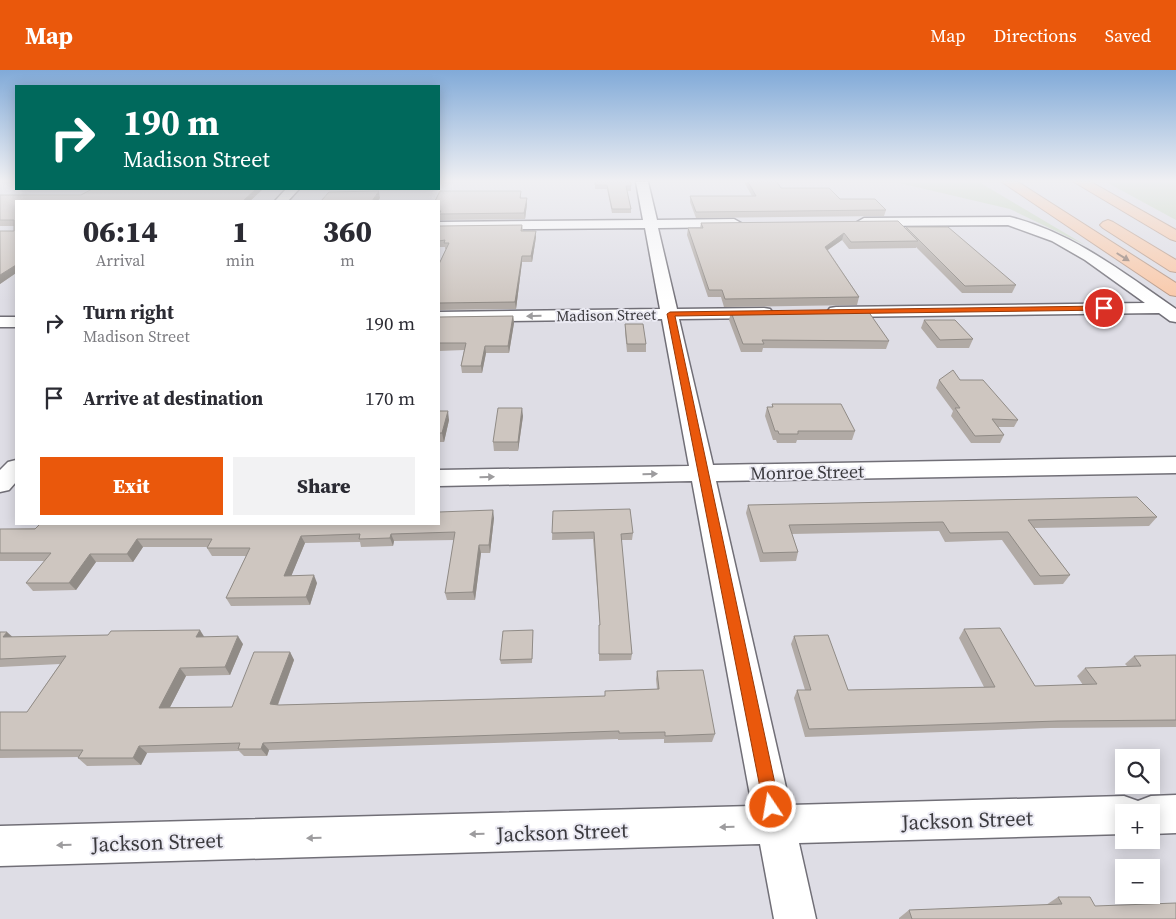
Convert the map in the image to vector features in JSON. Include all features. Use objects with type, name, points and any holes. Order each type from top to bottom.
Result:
[{"type":"highway","points":[[1065,222],[1087,234]]},
{"type":"highway","points":[[1068,222],[1176,291]]},
{"type":"highway","points":[[1102,222],[1176,267]]},
{"type":"highway","points":[[1151,222],[1176,236]]},
{"type":"street","points":[[849,222],[910,222]]},
{"type":"street","points":[[1012,222],[1057,238],[1082,252],[1170,312]]},
{"type":"street","points":[[440,226],[750,223]]},
{"type":"street","points":[[651,224],[794,919]]},
{"type":"street","points":[[817,312],[1170,312]]},
{"type":"street","name":"Madison Street","points":[[440,317],[782,313]]},
{"type":"street","points":[[0,322],[15,322]]},
{"type":"street","name":"Monroe Street","points":[[440,478],[1176,465]]},
{"type":"street","points":[[0,485],[15,469]]},
{"type":"street","points":[[0,485],[15,485]]},
{"type":"street","points":[[1160,815],[1176,814]]},
{"type":"street","name":"Jackson Street","points":[[0,846],[1115,815]]},
{"type":"green space","points":[[1036,222],[1046,222],[1085,245]]},
{"type":"building","points":[[15,222],[15,266],[0,275],[0,231],[14,231]]},
{"type":"building","points":[[899,222],[918,241],[851,242],[844,233],[825,247],[859,297],[725,299],[722,290],[709,290],[688,228],[703,228],[701,223]]},
{"type":"building","points":[[522,225],[521,231],[536,231],[531,256],[522,256],[515,302],[440,303],[440,262],[449,243],[444,243],[445,240],[440,241],[440,226]]},
{"type":"building","points":[[906,227],[948,227],[1016,285],[965,286]]},
{"type":"building","points":[[868,311],[889,341],[762,340],[764,344],[743,344],[731,312]]},
{"type":"building","points":[[513,316],[508,346],[485,346],[481,366],[461,366],[466,343],[440,343],[440,317]]},
{"type":"building","points":[[924,320],[955,320],[973,339],[940,340]]},
{"type":"building","points":[[625,324],[643,324],[646,344],[627,344]]},
{"type":"building","points":[[953,370],[960,380],[983,380],[1018,420],[992,419],[1004,435],[975,436],[955,408],[960,408],[939,380]]},
{"type":"building","points":[[772,404],[841,404],[855,431],[798,431],[798,434],[779,434],[778,431],[775,431],[767,407],[773,407]]},
{"type":"building","points":[[498,408],[522,408],[518,442],[493,442]]},
{"type":"building","points":[[440,411],[448,411],[442,433],[440,433]]},
{"type":"building","points":[[1137,497],[1157,517],[1028,520],[1070,575],[1040,576],[1008,532],[950,533],[943,522],[789,525],[798,552],[763,553],[748,505]]},
{"type":"building","points":[[630,509],[633,533],[621,534],[632,654],[599,654],[600,625],[594,532],[552,533],[553,511]]},
{"type":"building","points":[[493,510],[489,545],[479,545],[473,592],[445,593],[455,532],[391,534],[390,538],[359,539],[360,534],[301,536],[284,576],[314,575],[306,597],[226,598],[250,548],[207,548],[212,539],[137,539],[127,554],[90,554],[69,583],[26,583],[51,553],[0,553],[0,529],[35,529],[39,525],[440,525],[440,512]]},
{"type":"building","points":[[1000,628],[1035,686],[1097,684],[1085,668],[1141,666],[1134,656],[1176,655],[1176,720],[1058,721],[809,729],[797,690],[811,690],[794,636],[828,635],[848,690],[995,687],[964,629]]},
{"type":"building","points":[[200,630],[196,637],[238,636],[225,667],[180,668],[159,708],[232,707],[254,652],[290,652],[270,704],[279,705],[605,696],[605,691],[659,689],[657,671],[703,670],[715,734],[665,736],[665,732],[619,733],[619,731],[263,743],[261,749],[238,749],[240,743],[139,746],[133,758],[78,758],[83,750],[0,750],[0,712],[27,712],[66,656],[0,659],[0,632],[7,632],[3,637],[108,635],[111,631]]},
{"type":"building","points":[[533,630],[532,659],[500,660],[503,631]]},
{"type":"building","points":[[1058,897],[1090,897],[1095,906],[1176,903],[1176,919],[912,919],[909,910],[1062,904]]},
{"type":"route","points":[[771,807],[670,314],[1104,308]]}]
